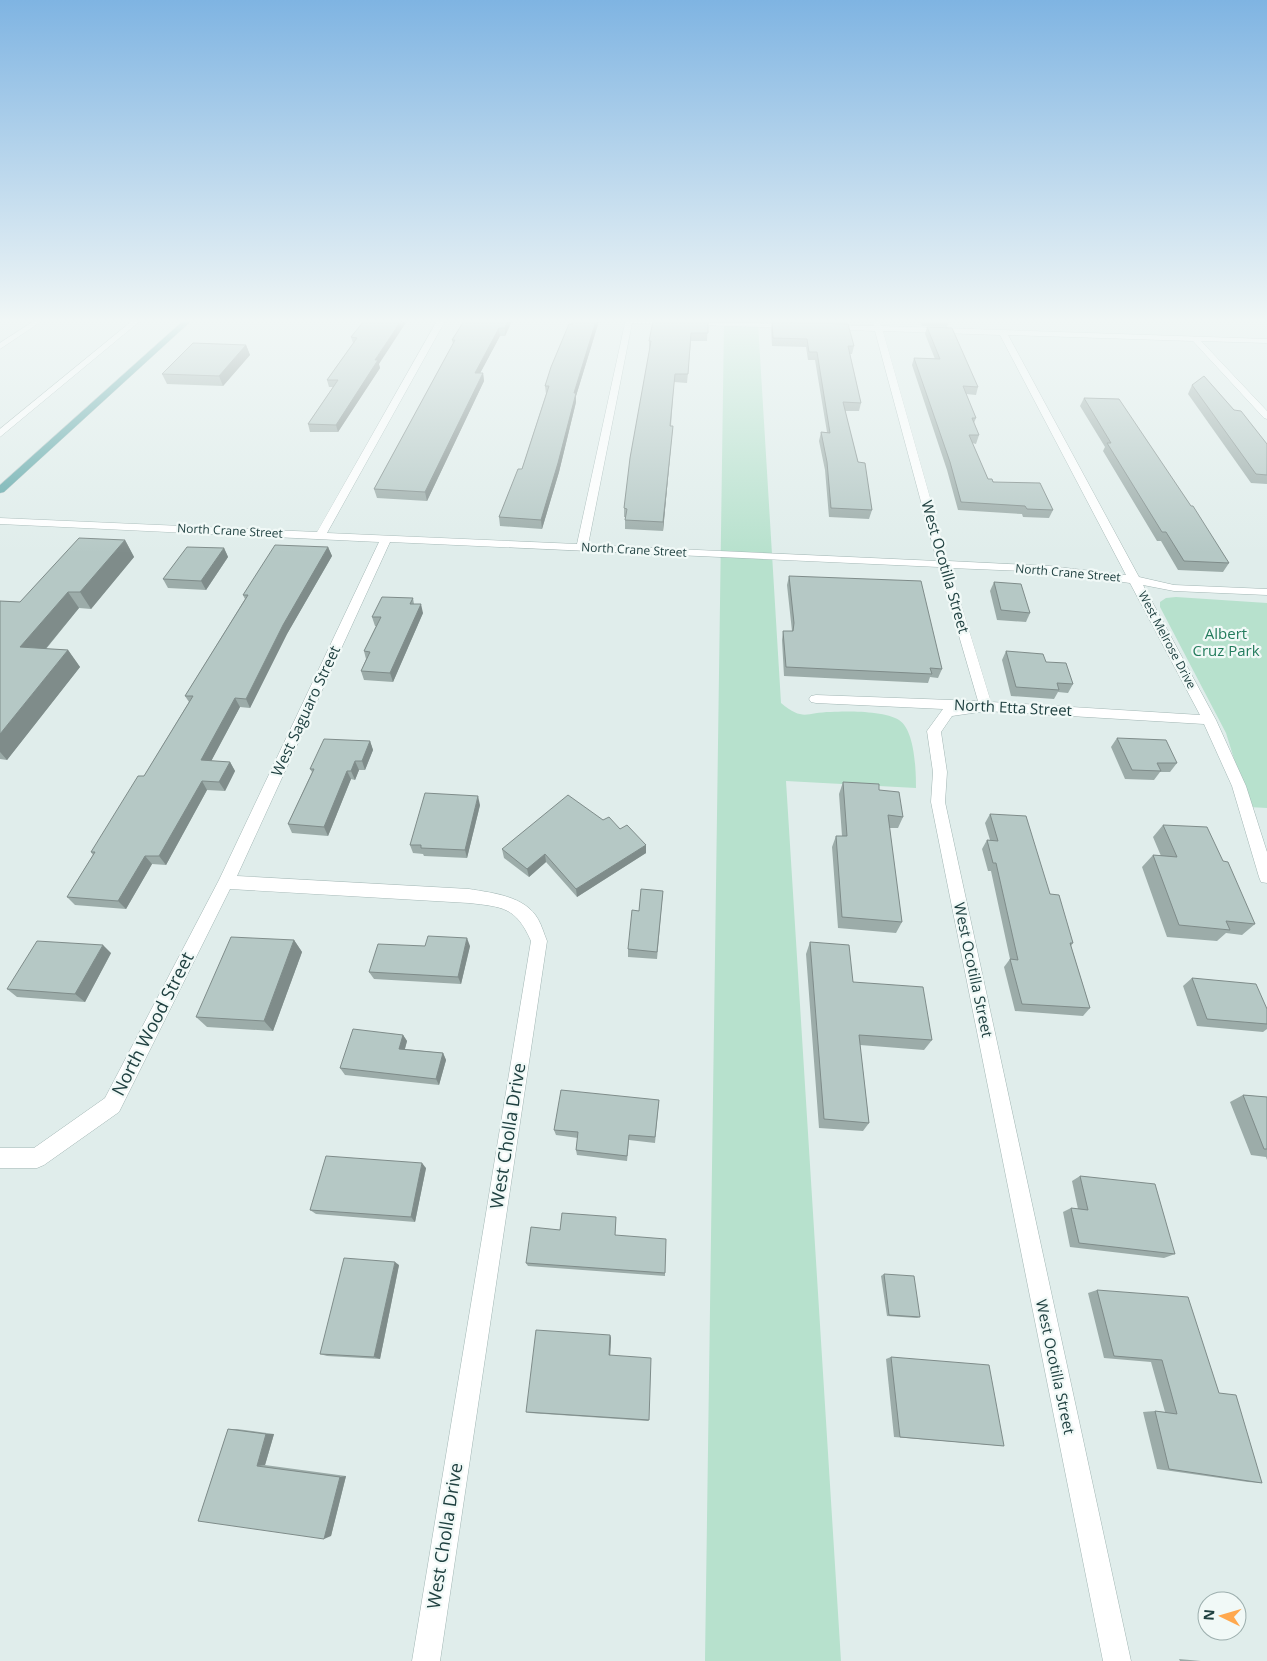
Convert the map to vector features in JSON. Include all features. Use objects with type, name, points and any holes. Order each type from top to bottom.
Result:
[{"type":"main road","points":[[0,490],[101,399]]},
{"type":"street","points":[[0,434],[43,399]]},
{"type":"street","points":[[320,536],[398,399]]},
{"type":"street","points":[[582,548],[612,399]]},
{"type":"street","name":"West Ocotilla Street","points":[[898,399],[944,566],[986,706],[948,712],[934,732],[940,772],[938,802],[1117,1661]]},
{"type":"street","name":"West Melrose Drive","points":[[1038,399],[1209,720],[1239,786],[1267,877]]},
{"type":"street","points":[[1251,399],[1267,416]]},
{"type":"street","name":"North Crane Street","points":[[0,520],[944,566],[1049,569],[1136,580],[1174,588],[1267,592]]},
{"type":"street","name":"West Saguaro Street","points":[[226,882],[386,539]]},
{"type":"street","name":"North Etta Street","points":[[816,698],[986,706],[1209,720]]},
{"type":"street","name":"North Wood Street","points":[[0,1158],[37,1158],[112,1105],[226,882]]},
{"type":"street","name":"West Cholla Drive","points":[[226,882],[469,896],[497,900],[516,907],[531,922],[539,941],[426,1661]]},
{"type":"green space","points":[[723,399],[763,399],[781,703],[795,712],[805,715],[823,712],[876,713],[899,720],[908,732],[914,751],[916,788],[786,781],[841,1661],[705,1661]]},
{"type":"green space","name":"Albert Cruz Park","points":[[1166,598],[1267,603],[1267,808],[1249,807],[1226,733],[1160,607],[1160,602]]},
{"type":"building","points":[[325,399],[353,399],[336,425],[308,424]]},
{"type":"building","points":[[423,399],[471,399],[425,492],[374,489]]},
{"type":"building","points":[[545,399],[575,399],[541,520],[499,517],[518,469],[522,469]]},
{"type":"building","points":[[641,399],[673,399],[670,426],[673,426],[663,522],[625,520],[627,509],[624,508],[630,458]]},
{"type":"building","points":[[824,399],[860,399],[861,403],[843,402],[858,462],[865,463],[872,510],[831,508],[827,462],[821,432],[830,433]]},
{"type":"building","points":[[928,399],[968,399],[976,418],[972,418],[979,435],[969,435],[988,479],[992,479],[993,482],[1040,483],[1053,510],[1027,509],[1025,506],[961,502],[950,462]]},
{"type":"building","points":[[1084,399],[1119,399],[1191,506],[1193,506],[1229,563],[1184,561],[1166,532],[1162,532],[1107,443],[1111,443]]},
{"type":"building","points":[[1202,399],[1224,399],[1234,410],[1241,411],[1267,444],[1267,475],[1256,474]]},
{"type":"building","points":[[79,538],[125,540],[80,592],[68,592],[20,647],[68,650],[0,734],[0,601],[20,602]]},
{"type":"building","points":[[275,545],[328,547],[283,625],[246,699],[235,698],[201,760],[230,762],[219,782],[202,781],[159,856],[145,856],[118,901],[67,897],[95,852],[91,852],[138,776],[144,776],[193,696],[185,696],[248,595],[243,595]]},
{"type":"building","points":[[187,547],[224,548],[201,581],[163,579]]},
{"type":"building","points":[[789,576],[921,581],[942,669],[930,668],[932,674],[786,667],[783,631],[793,631],[794,623]]},
{"type":"building","points":[[994,582],[1021,584],[1030,613],[1001,610]]},
{"type":"building","points":[[382,597],[413,598],[410,604],[421,604],[390,673],[361,671],[370,652],[364,651],[381,617],[372,617]]},
{"type":"building","points":[[1006,651],[1043,654],[1046,662],[1066,663],[1073,684],[1057,683],[1059,690],[1016,687]]},
{"type":"building","points":[[1117,738],[1166,740],[1177,763],[1157,763],[1161,771],[1132,770]]},
{"type":"building","points":[[324,739],[370,741],[362,761],[355,761],[351,771],[347,771],[324,827],[288,824],[314,769],[310,769]]},
{"type":"building","points":[[843,782],[879,784],[879,790],[899,792],[903,817],[888,815],[902,922],[842,917],[836,836],[847,836]]},
{"type":"building","points":[[425,793],[478,796],[465,850],[421,848],[421,845],[410,845]]},
{"type":"building","points":[[568,795],[603,820],[609,817],[620,829],[627,825],[646,845],[576,889],[545,854],[527,869],[502,849]]},
{"type":"building","points":[[990,814],[1026,816],[1050,894],[1059,895],[1073,943],[1070,943],[1090,1008],[1022,1004],[1010,959],[1018,960],[996,863],[993,863],[987,840],[998,841]]},
{"type":"building","points":[[1163,825],[1207,827],[1223,861],[1228,862],[1255,924],[1226,921],[1230,930],[1179,925],[1153,855],[1177,857]]},
{"type":"building","points":[[641,889],[663,891],[657,952],[628,949],[632,910],[639,911]]},
{"type":"building","points":[[428,936],[467,938],[458,977],[369,972],[378,944],[425,946]]},
{"type":"building","points":[[231,937],[294,940],[264,1021],[196,1017]]},
{"type":"building","points":[[37,941],[103,945],[75,994],[7,989]]},
{"type":"building","points":[[810,942],[849,945],[853,982],[923,987],[932,1040],[859,1035],[869,1123],[824,1119]]},
{"type":"building","points":[[1192,978],[1256,984],[1267,1009],[1267,1024],[1207,1019]]},
{"type":"building","points":[[353,1029],[403,1035],[399,1049],[443,1053],[436,1079],[340,1068]]},
{"type":"building","points":[[561,1090],[659,1100],[655,1137],[629,1135],[627,1156],[576,1150],[578,1132],[554,1130]]},
{"type":"building","points":[[1243,1095],[1267,1097],[1267,1149],[1264,1149]]},
{"type":"building","points":[[326,1156],[422,1163],[411,1217],[310,1210]]},
{"type":"building","points":[[1080,1176],[1155,1184],[1175,1254],[1079,1243],[1071,1208],[1088,1210]]},
{"type":"building","points":[[562,1213],[616,1217],[615,1235],[666,1239],[665,1273],[526,1263],[531,1227],[560,1230]]},
{"type":"building","points":[[344,1258],[395,1262],[374,1357],[320,1354]]},
{"type":"building","points":[[884,1274],[914,1276],[920,1317],[889,1315]]},
{"type":"building","points":[[1097,1290],[1188,1297],[1219,1393],[1236,1395],[1262,1483],[1169,1469],[1155,1411],[1177,1414],[1162,1360],[1114,1356]]},
{"type":"building","points":[[536,1330],[610,1335],[609,1355],[651,1358],[649,1420],[526,1412]]},
{"type":"building","points":[[891,1357],[989,1365],[1004,1446],[900,1437]]},
{"type":"building","points":[[228,1429],[266,1434],[257,1466],[340,1477],[324,1539],[198,1521]]}]
